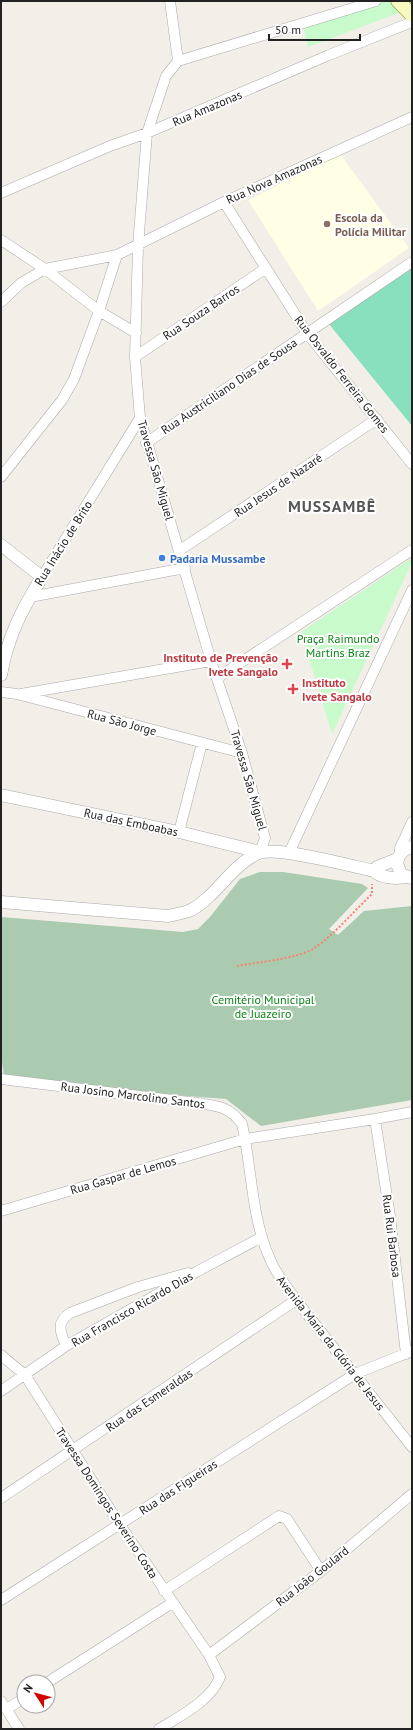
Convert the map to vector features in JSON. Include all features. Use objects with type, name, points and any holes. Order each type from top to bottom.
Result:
[{"type":"main road","points":[[398,1],[412,15]]},
{"type":"street","points":[[170,1],[178,61],[376,1]]},
{"type":"street","name":"Rua Amazonas","points":[[1,193],[110,146],[147,134],[329,55],[412,22]]},
{"type":"street","name":"Travessa São Miguel","points":[[178,61],[166,76],[147,134],[138,246],[135,356],[140,418],[146,443],[180,550],[211,661],[242,753],[266,838],[260,852]]},
{"type":"street","name":"Rua Nova Amazonas","points":[[1,302],[21,283],[45,269],[117,255],[138,246],[224,202],[412,117]]},
{"type":"street","name":"Rua Osvaldo Ferreira Gomes","points":[[224,202],[307,333],[412,464]]},
{"type":"street","points":[[1,240],[45,269],[99,311],[136,333]]},
{"type":"street","points":[[1,477],[62,400],[74,379],[99,311],[117,255]]},
{"type":"street","name":"Rua Austriciliano Dias de Sousa","points":[[146,443],[412,262]]},
{"type":"street","name":"Rua Souza Barros","points":[[135,356],[266,268]]},
{"type":"street","name":"Rua Inácio de Brito","points":[[1,675],[9,642],[30,597],[140,418]]},
{"type":"street","name":"Rua Jesus de Nazaré","points":[[180,550],[377,419]]},
{"type":"street","points":[[1,545],[42,576]]},
{"type":"street","points":[[217,678],[412,550]]},
{"type":"street","points":[[30,597],[185,568]]},
{"type":"street","points":[[289,853],[412,590]]},
{"type":"street","points":[[18,694],[211,661]]},
{"type":"street","name":"Rua São Jorge","points":[[1,692],[18,694],[242,753]]},
{"type":"street","points":[[179,832],[202,743]]},
{"type":"street","name":"Rua das Emboabas","points":[[1,795],[179,832],[260,852],[270,851],[289,853],[374,871],[376,874],[399,878],[409,877]]},
{"type":"street","points":[[409,877],[398,869],[398,856],[412,822]]},
{"type":"street","points":[[374,871],[377,867],[398,856],[403,850],[412,847]]},
{"type":"street","points":[[1,902],[168,916],[191,910],[203,901],[240,866],[260,852]]},
{"type":"street","name":"Rua Josino Marcolino Santos","points":[[1,1079],[224,1107],[235,1115],[242,1124],[245,1139]]},
{"type":"street","name":"Rua Gaspar de Lemos","points":[[1,1211],[245,1139],[412,1112]]},
{"type":"street","name":"Rua Rui Barbosa","points":[[375,1119],[409,1353]]},
{"type":"street","name":"Avenida Maria da Glória de Jesus","points":[[245,1139],[250,1179],[262,1237],[270,1261],[296,1300],[412,1447]]},
{"type":"street","name":"Rua Francisco Ricardo Dias","points":[[1,1391],[66,1346],[198,1271],[262,1237]]},
{"type":"street","name":"Rua Francisco Ricardo Dias","points":[[66,1346],[61,1332],[61,1323],[64,1317],[70,1313],[138,1287],[198,1271]]},
{"type":"street","name":"Rua das Esmeraldas","points":[[1,1498],[296,1300]]},
{"type":"street","name":"Rua das Figueiras","points":[[1,1600],[355,1374],[409,1353]]},
{"type":"street","name":"Travessa Domingos Severino Costa","points":[[1,1355],[25,1375],[120,1525],[209,1656],[220,1676],[215,1686],[199,1704],[160,1729]]},
{"type":"street","name":"Rua João Goulard","points":[[209,1656],[321,1570],[412,1494]]},
{"type":"street","points":[[164,1591],[279,1516],[287,1518],[321,1570]]},
{"type":"street","points":[[56,1677],[172,1603]]},
{"type":"street","points":[[16,1701],[4,1705],[19,1729]]},
{"type":"path","points":[[237,966],[298,955],[312,949],[324,940],[372,894],[374,871]]},
{"type":"shaded area","name":"Escola da Polícia Militar","points":[[340,154],[409,248],[318,311],[248,200]]},
{"type":"green space","points":[[380,1],[391,1],[401,12],[308,47],[303,26]]},
{"type":"green space","points":[[412,268],[412,426],[329,324]]},
{"type":"green space","name":"Praça Raimundo Martins Braz","points":[[412,558],[412,562],[332,734],[301,632]]},
{"type":"green space","name":"Cemitério Municipal de Juazeiro","points":[[260,872],[283,872],[362,884],[368,888],[329,929],[338,935],[364,911],[412,906],[412,1100],[261,1126],[226,1099],[5,1082],[1,1055],[1,917],[183,932],[198,929],[210,917],[240,879]]},
{"type":"place","name":"Escola da Polícia Militar","points":[[327,224]]},
{"type":"place","name":"Padaria Mussambe","points":[[162,558]]},
{"type":"place","name":"Instituto de Prevenção Ivete Sangalo","points":[[287,664]]},
{"type":"place","name":"Instituto Ivete Sangalo","points":[[293,689]]},
{"type":"district","name":"MUSSAMBÊ","points":[[332,506]]}]
